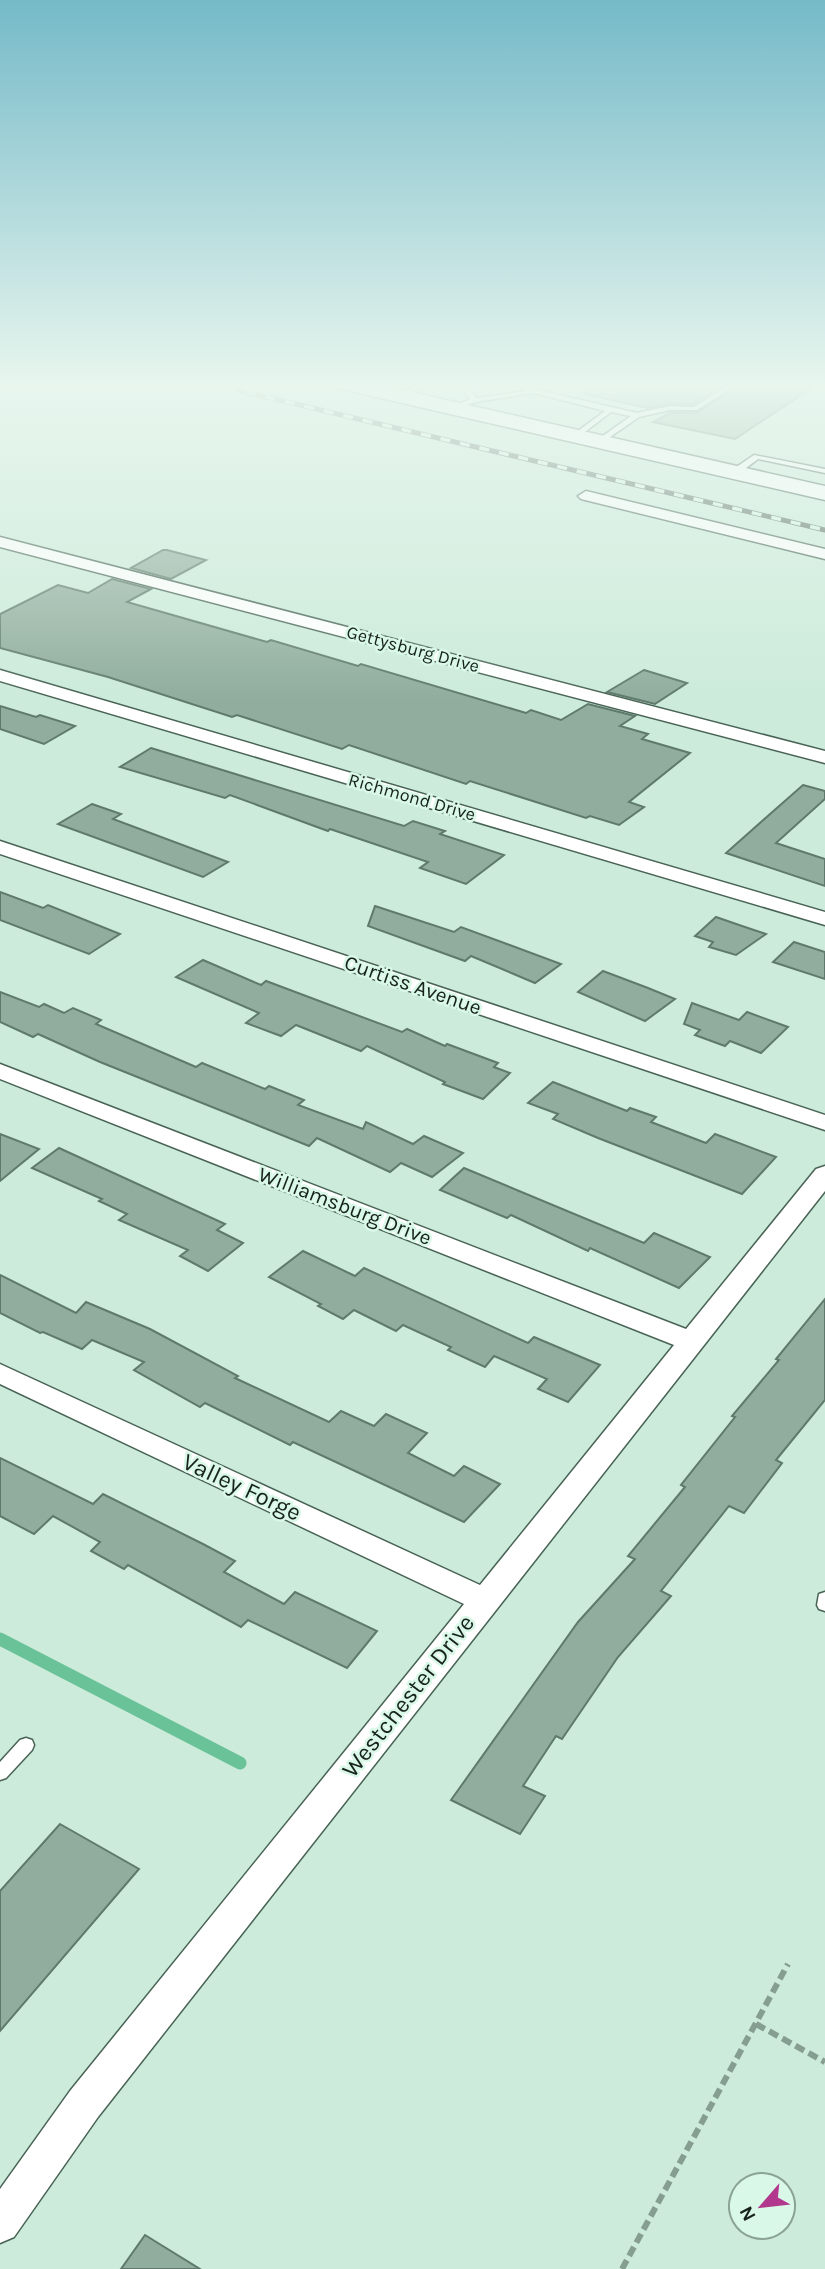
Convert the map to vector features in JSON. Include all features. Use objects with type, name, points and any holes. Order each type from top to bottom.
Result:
[{"type":"main road","points":[[807,489],[825,493]]},
{"type":"street","points":[[586,496],[825,554]]},
{"type":"street","name":"Gettysburg Drive","points":[[0,542],[825,757]]},
{"type":"street","name":"Richmond Drive","points":[[0,675],[825,919]]},
{"type":"street","name":"Curtiss Avenue","points":[[0,847],[825,1123]]},
{"type":"street","name":"Williamsburg Drive","points":[[0,1070],[690,1340]]},
{"type":"street","name":"Westchester Drive","points":[[0,2223],[83,2104],[825,1174]]},
{"type":"street","name":"Valley Forge","points":[[0,1373],[484,1600]]},
{"type":"lane","points":[[825,1598],[825,1605]]},
{"type":"lane","points":[[0,1773],[26,1745]]},
{"type":"path","points":[[622,2269],[788,1964]]},
{"type":"path","points":[[756,2024],[825,2062]]},
{"type":"building","points":[[163,550],[206,560],[171,579],[131,568]]},
{"type":"building","points":[[112,579],[151,589],[127,602],[267,642],[271,640],[358,666],[361,664],[526,713],[531,710],[561,720],[588,704],[635,716],[620,726],[648,734],[642,739],[690,753],[629,802],[644,807],[619,825],[590,816],[586,818],[470,781],[466,784],[349,745],[342,749],[237,715],[232,717],[108,677],[0,648],[0,614],[58,585],[88,593]]},
{"type":"building","points":[[644,670],[687,683],[655,704],[607,692]]},
{"type":"building","points":[[0,706],[75,726],[44,744],[0,729]]},
{"type":"building","points":[[151,748],[404,826],[413,821],[445,831],[440,834],[504,855],[466,884],[420,868],[428,862],[330,829],[328,831],[230,795],[225,798],[120,767]]},
{"type":"building","points":[[803,785],[825,791],[825,799],[776,843],[825,859],[825,886],[726,853]]},
{"type":"building","points":[[92,804],[121,814],[113,819],[228,862],[203,877],[58,824]]},
{"type":"building","points":[[0,892],[43,908],[48,905],[120,934],[89,954],[0,920]]},
{"type":"building","points":[[375,906],[454,932],[461,927],[561,964],[535,983],[471,956],[465,961],[368,926]]},
{"type":"building","points":[[716,917],[766,934],[736,955],[709,947],[713,942],[695,936]]},
{"type":"building","points":[[794,942],[825,952],[825,979],[773,962]]},
{"type":"building","points":[[203,960],[261,985],[266,981],[402,1032],[407,1029],[445,1046],[447,1044],[498,1063],[494,1067],[510,1073],[483,1099],[443,1084],[445,1082],[367,1046],[361,1051],[296,1025],[281,1036],[246,1023],[259,1013],[176,977]]},
{"type":"building","points":[[603,971],[675,999],[645,1021],[578,992]]},
{"type":"building","points":[[0,992],[39,1007],[44,1004],[64,1013],[73,1008],[101,1020],[96,1024],[196,1067],[202,1063],[265,1089],[269,1086],[304,1100],[298,1105],[363,1129],[366,1122],[413,1144],[424,1136],[463,1153],[432,1177],[401,1163],[390,1172],[317,1138],[309,1146],[100,1062],[38,1034],[33,1037],[0,1022]]},
{"type":"building","points":[[692,1003],[739,1020],[747,1012],[788,1027],[761,1053],[730,1041],[725,1046],[695,1035],[700,1030],[684,1024]]},
{"type":"building","points":[[553,1082],[627,1111],[630,1108],[656,1117],[651,1122],[706,1143],[715,1134],[776,1157],[742,1194],[553,1119],[558,1114],[528,1103]]},
{"type":"building","points":[[0,1134],[39,1149],[0,1181]]},
{"type":"building","points":[[59,1148],[225,1224],[217,1230],[243,1243],[208,1271],[180,1256],[188,1250],[119,1220],[127,1214],[99,1201],[102,1199],[32,1168]]},
{"type":"building","points":[[464,1168],[644,1243],[654,1233],[710,1257],[679,1288],[590,1248],[588,1251],[511,1215],[507,1218],[440,1190]]},
{"type":"building","points":[[303,1251],[355,1276],[364,1268],[528,1343],[534,1337],[600,1365],[568,1402],[538,1389],[547,1379],[494,1356],[485,1367],[448,1350],[451,1347],[403,1325],[396,1331],[354,1310],[343,1319],[318,1306],[321,1304],[269,1277]]},
{"type":"building","points":[[0,1275],[76,1313],[86,1302],[150,1329],[238,1376],[235,1378],[329,1422],[341,1411],[374,1426],[386,1414],[427,1433],[408,1453],[454,1476],[464,1466],[500,1484],[464,1522],[293,1442],[290,1445],[205,1403],[200,1407],[134,1370],[144,1362],[92,1340],[82,1349],[40,1333],[0,1313]]},
{"type":"building","points":[[825,1299],[825,1400],[776,1460],[782,1463],[744,1513],[729,1506],[661,1591],[671,1596],[618,1657],[562,1739],[556,1736],[523,1786],[545,1796],[520,1834],[451,1800],[578,1622],[635,1559],[628,1556],[685,1487],[681,1485],[735,1417],[732,1416]]},
{"type":"building","points":[[0,1458],[93,1504],[103,1494],[203,1544],[235,1561],[224,1572],[284,1604],[295,1592],[377,1631],[347,1668],[248,1620],[241,1627],[128,1565],[124,1569],[91,1551],[100,1542],[53,1516],[34,1534],[0,1516]]},
{"type":"building","points":[[60,1824],[139,1869],[0,2031],[0,1891]]},
{"type":"building","points":[[145,2235],[200,2269],[121,2269]]},
{"type":"waterway","points":[[0,1639],[240,1763]]},
{"type":"railway","points":[[652,489],[825,530]]}]
